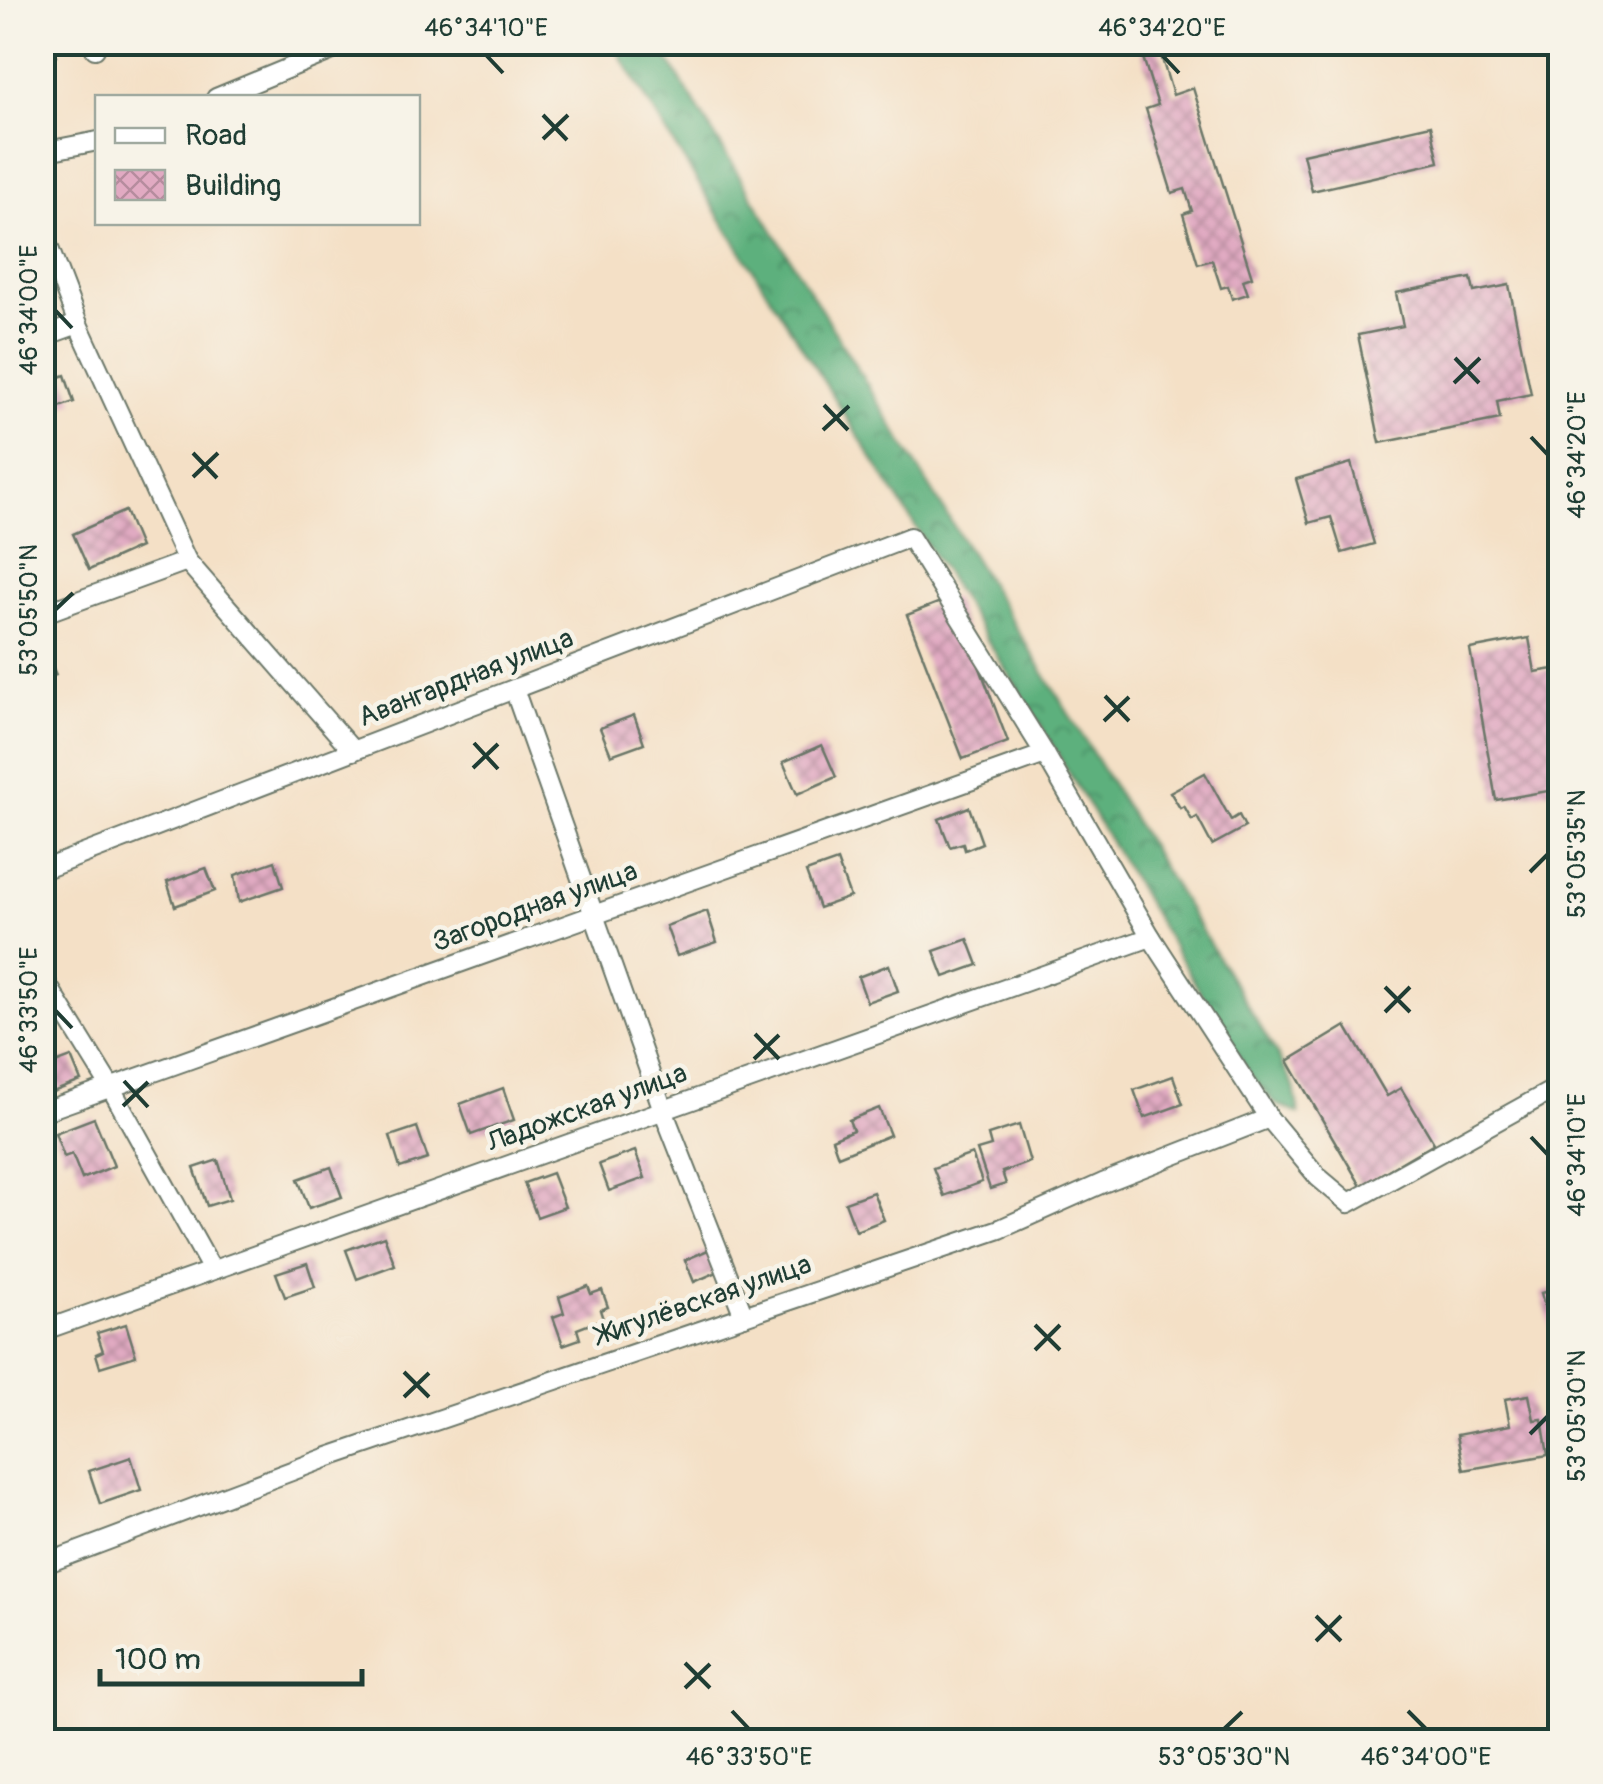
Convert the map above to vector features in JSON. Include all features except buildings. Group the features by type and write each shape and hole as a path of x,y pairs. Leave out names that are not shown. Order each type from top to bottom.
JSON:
{"street":[{"path":"223,95 352,42"},
{"path":"42,152 95,142"},
{"path":"42,230 78,324 187,561 353,751"},
{"path":"42,337 78,324"},
{"name":"Авангардная улица","path":"42,870 910,537 1045,754"},
{"path":"42,614 187,561"},
{"path":"514,689 663,1110 744,1316"},
{"path":"1045,754 1151,937 1269,1118 1318,1177 1349,1203 1560,1086"},
{"name":"Загородная улица","path":"42,1112 1045,754"},
{"name":"Ладожская улица","path":"42,1331 1151,937"},
{"path":"42,976 111,1088 212,1270"},
{"name":"Жигулёвская улица","path":"42,1565 326,1458 1000,1229 1103,1182 1269,1118"}],"green space":[{"path":"613,43 658,43 1277,1054 1294,1087 1299,1114 1275,1104 1250,1075 1030,708"}]}
